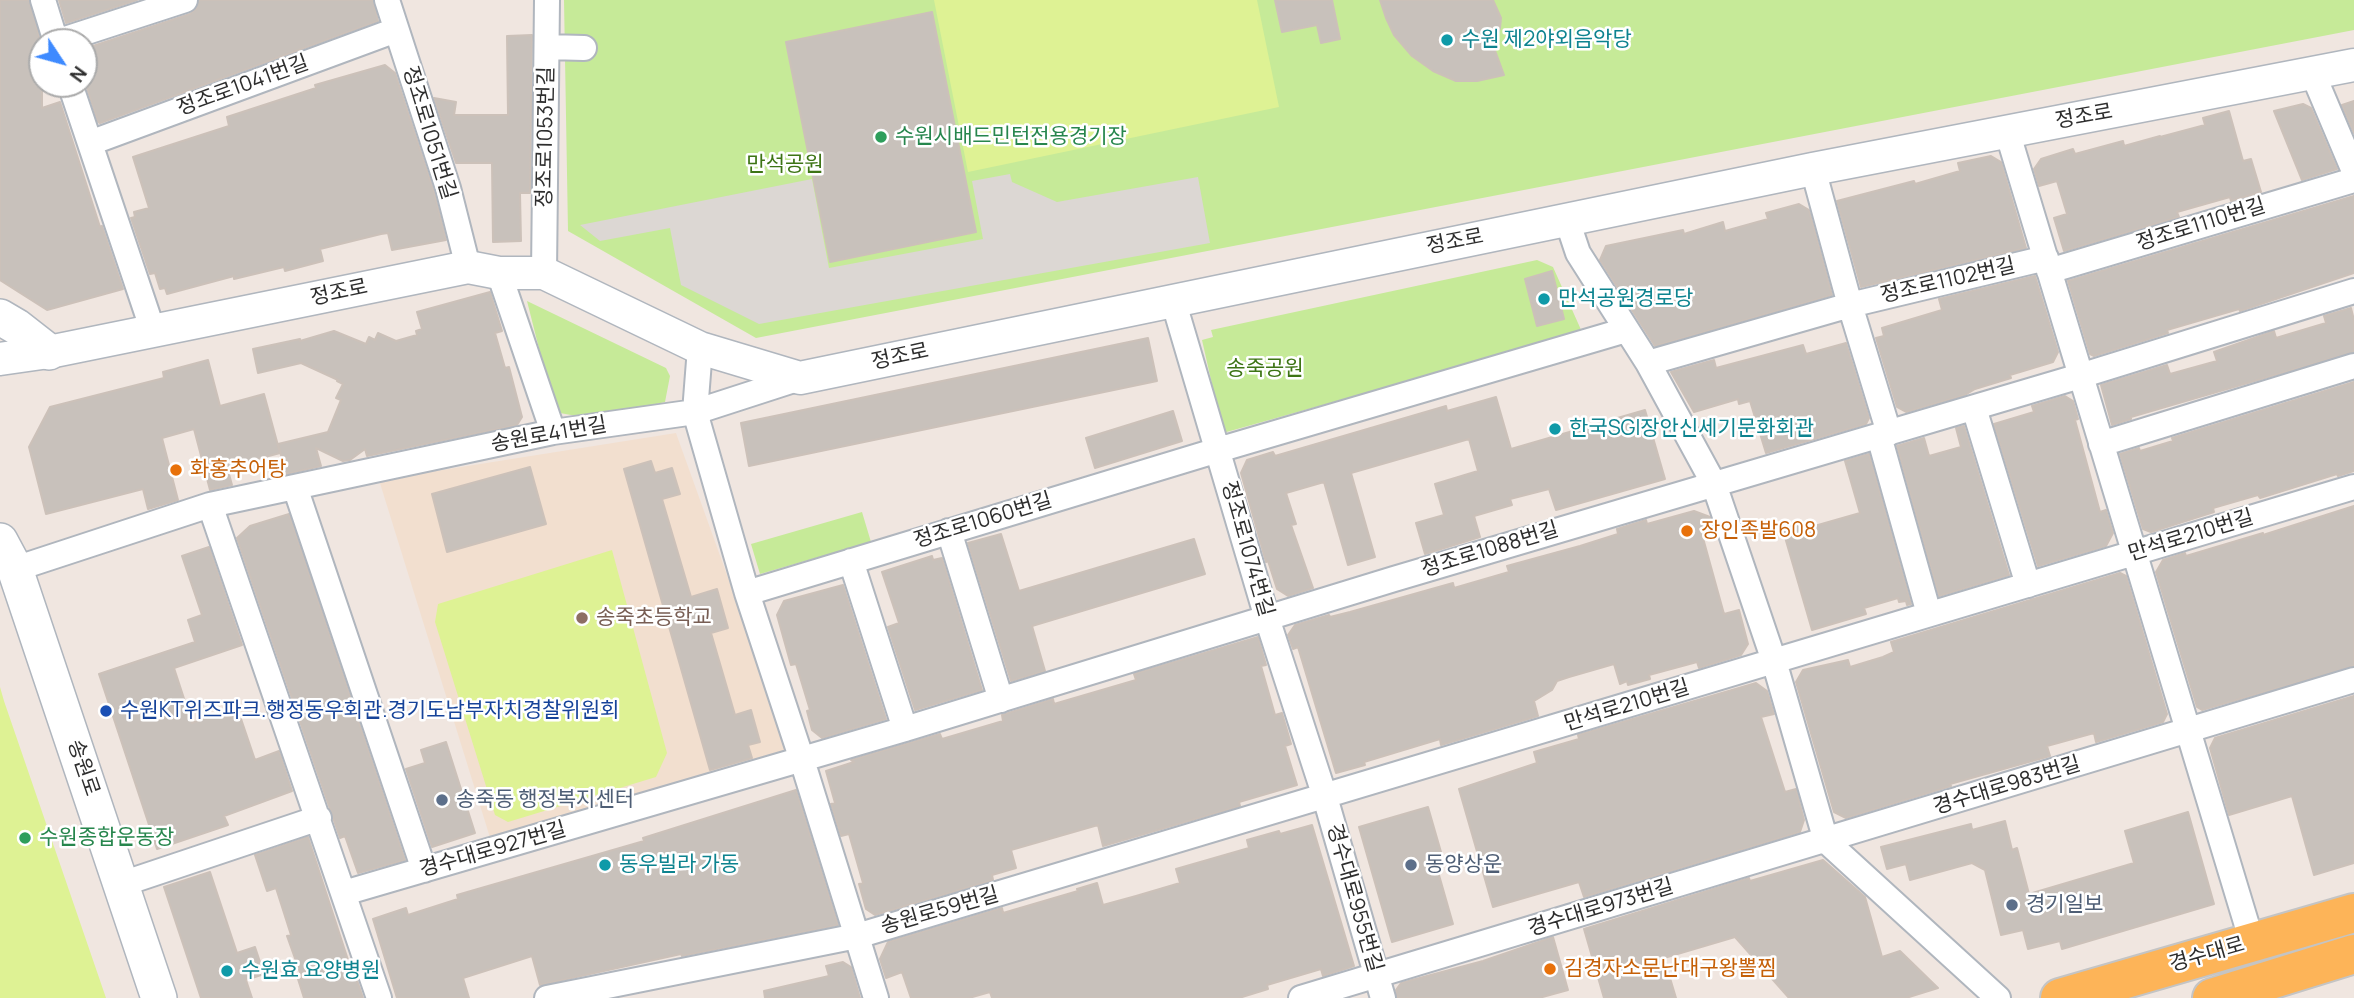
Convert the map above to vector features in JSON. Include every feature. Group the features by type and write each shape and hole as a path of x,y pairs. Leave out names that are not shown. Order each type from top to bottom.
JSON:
{"main road":[{"path":"0,317 49,352"},
{"name":"송원로","path":"7,555 159,998"},
{"name":"경수대로","path":"2060,998 2354,913"},
{"name":"경수대로","path":"2212,998 2354,954"}],"street":[{"path":"43,0 56,42 184,0"},
{"name":"정조로1051번길","path":"387,0 448,188 468,267"},
{"name":"정조로1053번길","path":"544,273 547,0"},
{"name":"정조로1041번길","path":"90,143 396,30"},
{"path":"547,47 584,48"},
{"name":"정조로","path":"0,359 49,352 468,267 499,273 544,273 700,348 800,378 1813,169 2354,65"},
{"path":"2313,74 2354,171"},
{"path":"75,98 153,331"},
{"name":"정조로1102번길","path":"2007,131 2134,552"},
{"path":"1813,169 1929,614"},
{"name":"정조로1110번길","path":"2047,264 2354,180"},
{"path":"1567,220 1578,253 1648,363 1714,484 1774,661 1826,841 1998,998"},
{"name":"정조로1102번길","path":"1850,305 2047,264"},
{"path":"499,273 554,432"},
{"path":"1884,434 2354,291"},
{"name":"정조로1074번길","path":"1173,300 1267,618 1325,797"},
{"path":"1648,363 1850,305"},
{"path":"1218,450 1626,330"},
{"path":"700,348 695,412 747,593 876,998"},
{"path":"2101,444 2354,366"},
{"name":"송원로41번길","path":"7,555 210,505 554,432 695,412 800,378"},
{"path":"1973,408 2028,585"},
{"name":"정조로1088번길","path":"1267,618 1884,434"},
{"name":"정조로1060번길","path":"747,593 1218,450"},
{"path":"295,486 424,870"},
{"name":"만석로210번길","path":"1325,797 2354,487"},
{"path":"210,505 379,998"},
{"path":"949,531 1001,700"},
{"path":"2134,552 2252,942"},
{"path":"851,561 905,729"},
{"path":"802,760 1267,618"},
{"name":"경수대로983번길","path":"1826,841 2354,680"},
{"name":"경수대로927번길","path":"344,893 802,760"},
{"name":"송원로59번길","path":"547,998 857,936 1325,797"},
{"name":"경수대로955번길","path":"1325,797 1380,986"},
{"path":"122,884 319,818"},
{"name":"경수대로973번길","path":"1301,998 1380,986 1826,841"}],"shaded area":[{"path":"1010,174 1012,182 1057,202 1198,177 1210,243 759,324 681,285 670,228 600,241 580,225 812,179 829,268 983,239 972,181"},
{"name":"송죽초등학교","path":"676,433 792,756 492,844 379,480"}],"green space":[{"name":"만석공원","path":"564,0 2354,0 2354,30 756,338 568,231"},
{"path":"934,0 1257,0 1279,107 968,172"},
{"name":"송죽공원","path":"1537,260 1553,267 1582,332 1223,433 1202,340 1213,337 1211,330"},
{"path":"527,301 666,368 670,376 665,402 593,419 560,413 552,400"},
{"path":"862,512 871,542 760,574 751,544"},
{"path":"612,550 667,753 656,777 508,822 495,815 435,622 438,604"},
{"name":"수원종합운동장","path":"0,687 4,701 106,998 0,998"}],"building":[{"path":"0,0 29,0 37,28 28,28 28,98 42,98 42,108 60,102 123,289 47,310 0,280"},
{"path":"59,0 137,0 66,23"},
{"path":"199,0 373,0 378,21 98,122 90,98 98,98 98,44 190,14 196,9"},
{"path":"1275,0 1332,0 1340,39 1321,43 1317,25 1282,32"},
{"name":"수원 제2야외음악당","path":"1380,0 1493,0 1501,18 1493,45 1504,75 1477,81 1456,81 1433,71 1412,56 1394,35"},
{"name":"수원시배드민턴전용경기장","path":"932,12 976,232 830,262 786,42"},
{"path":"532,35 530,193 520,193 521,241 493,242 492,163 456,163 434,98 456,102 454,115 508,115 507,36"},
{"path":"385,65 395,73 434,192 446,240 392,250 388,233 381,234 320,249 323,261 285,271 284,267 234,279 234,276 167,294 165,288 160,289 155,273 150,274 131,218 135,217 134,212 149,208 133,157 229,126 227,117 316,88 315,85"},
{"path":"2354,101 2354,133 2342,105"},
{"path":"2303,104 2311,108 2337,169 2302,180 2274,111"},
{"path":"2229,111 2243,161 2251,159 2261,192 2231,201 2230,197 2177,212 2179,217 2064,251 2054,218 2067,214 2057,181 2039,186 2034,169 2041,159 2073,149 2075,154 2123,141 2124,146 2160,137 2205,125 2203,118"},
{"path":"1991,156 2001,162 2026,248 1861,287 1837,201 1960,171 1958,163"},
{"path":"2354,196 2354,273 2240,311 2239,309 2167,330 2168,333 2094,356 2090,354 2068,281"},
{"path":"1799,204 1809,210 1832,295 1655,346 1600,260 1606,246 1683,230 1684,234 1723,222 1725,231 1768,219 1766,213"},
{"name":"만석공원경로당","path":"1552,271 1564,319 1537,326 1525,279"},
{"path":"2035,276 2058,352 2053,362 2010,375 2011,378 1975,389 1965,395 1906,412 1897,407 1876,338 1884,336 1882,328 1942,310 1939,299"},
{"path":"490,292 502,331 495,333 505,368 509,367 522,417 517,425 367,456 365,449 350,460 343,461 316,448 321,466 286,474 278,444 328,432 341,400 336,398 343,384 301,363 258,373 253,349 300,341 334,331 366,344 369,337 375,340 378,333 396,341 417,335 416,331 422,329 417,312"},
{"path":"2351,308 2354,320 2354,352 2131,417 2112,425 2101,385 2167,365 2170,374 2217,361 2214,352 2274,331 2276,338 2326,323 2324,316"},
{"path":"1148,338 1157,381 749,466 741,423"},
{"path":"1846,343 1869,418 1866,424 1766,453 1750,401 1739,404 1738,399 1694,412 1671,372 1714,360 1716,368 1803,345 1806,354"},
{"path":"208,360 220,406 264,394 280,453 227,467 232,485 210,490 194,429 162,438 178,500 148,509 143,489 46,514 29,447 50,407 164,378 163,372"},
{"path":"2354,382 2354,471 2260,498 2258,495 2213,508 2214,512 2151,532 2143,529 2120,454 2173,441 2172,438"},
{"path":"2065,396 2073,401 2078,419 2075,420 2100,512 2106,510 2113,533 2106,546 2038,566 1994,424 2034,412 2032,406"},
{"path":"1496,397 1511,449 1645,410 1665,479 1556,510 1549,489 1510,499 1512,505 1474,516 1480,537 1425,554 1416,523 1444,515 1435,484 1478,471 1469,439 1351,473 1375,557 1348,565 1324,482 1286,493 1296,524 1291,525 1313,588 1288,596 1277,589 1268,561 1266,562 1241,473 1247,460 1273,452 1275,456 1446,406 1447,411"},
{"path":"1173,411 1182,441 1095,468 1086,438"},
{"path":"1964,426 2009,575 1939,596 1897,446 1924,438 1929,456 1961,447 1956,428"},
{"path":"1869,454 1911,604 1907,605 1906,601 1899,602 1898,598 1864,608 1866,614 1812,630 1782,527 1802,521 1804,529 1860,513 1845,461"},
{"path":"651,461 655,473 672,468 680,494 662,499 691,597 717,589 728,628 711,633 735,715 751,710 760,742 748,745 752,758 710,770 624,469"},
{"path":"530,467 546,524 447,552 432,494"},
{"path":"2354,506 2354,666 2202,710 2197,707 2156,572 2163,560 2263,535"},
{"path":"1694,511 1710,517 1715,535 1703,538 1724,614 1739,610 1748,644 1741,655 1699,668 1697,662 1649,675 1650,679 1628,685 1627,681 1620,684 1614,664 1569,677 1557,681 1552,690 1534,701 1538,716 1441,745 1440,739 1336,773 1298,647 1293,649 1288,635 1295,625 1453,583 1454,588 1509,572 1507,566 1618,534 1617,529 1646,520 1647,524"},
{"path":"289,514 405,860 358,873 345,836 340,838 237,538 250,526"},
{"path":"1001,534 1019,591 1194,539 1205,574 1032,626 1045,671 1011,681 968,543"},
{"path":"209,547 242,645 174,668 192,723 237,707 255,760 279,751 292,791 224,816 228,825 157,849 99,674 195,642 188,620 202,615 182,556"},
{"path":"932,556 933,560 942,558 982,690 915,710 888,627 899,623 882,572"},
{"path":"2120,573 2126,576 2167,714 2163,722 2096,742 2094,733 2047,746 2050,756 1950,784 1951,786 1846,818 1834,812 1796,682 1803,670 1848,660 1850,667 1883,657 1894,652 1891,642"},
{"path":"843,585 886,719 822,738 812,730 807,711 810,710 796,664 791,665 777,615 784,601"},
{"path":"1258,637 1266,665 1261,666 1275,715 1282,713 1291,744 1285,746 1297,785 1239,802 1240,806 1103,846 1098,825 1011,850 1016,868 992,875 993,880 875,915 866,909 859,884 863,883 849,834 841,836 831,804 835,803 826,771 854,762 851,760 940,734 942,739 1003,721 1002,715 1053,699 1054,704 1136,680 1134,674"},
{"path":"1756,683 1767,691 1774,714 1761,717 1785,792 1796,789 1804,820 1800,832 1584,897 1579,882 1493,907 1459,789 1537,763 1534,752 1579,739 1578,735"},
{"path":"2354,696 2354,863 2314,875 2292,796 2229,815 2210,748 2215,738"},
{"name":"송죽동 행정복지센터","path":"446,742 475,833 432,847 406,769 425,763 421,750"},
{"path":"796,790 838,925 682,956 681,954 540,985 532,956 463,978 469,998 397,998 373,919 406,908 408,915 458,899 457,895 644,841 643,838"},
{"path":"1428,807 1441,852 1433,854 1453,924 1392,942 1359,827"},
{"path":"2188,812 2214,904 2062,949 2060,941 2028,949 2023,930 2001,935 1985,870 1972,863 1910,880 1906,864 1887,869 1881,847 1971,824 1972,830 2005,821 2012,850 2017,848 2029,894 2134,863 2125,831"},
{"path":"1312,825 1354,966 1323,976 1321,969 1267,985 1268,989 1239,998 992,998 990,992 969,998 911,998 902,972 886,978 880,959 888,942 1002,908 1003,913 1097,883 1103,905 1136,896 1180,883 1176,869 1249,848 1247,840"},
{"path":"308,837 363,998 304,998 298,979 302,978 287,936 291,935 276,888 267,891 255,855"},
{"path":"1823,860 1865,897 1882,957 1900,951 1938,988 1906,998 1789,998 1735,937 1664,958 1676,998 1604,998 1584,929 1749,878 1750,881"},
{"path":"210,872 237,953 255,947 264,974 246,980 252,998 201,998 164,887"},
{"path":"1553,937 1568,990 1539,998 1397,998 1396,990 1401,983 1483,961"},
{"path":"843,962 851,967 860,998 765,998 764,991 829,976 826,966"}],"place":[{"name":"수원 제2야외음악당","path":"1447,40"},
{"name":"수원시배드민턴전용경기장","path":"881,137"},
{"name":"만석공원경로당","path":"1544,299"},
{"name":"한국SGI장안신세기문화회관","path":"1555,429"},
{"name":"화홍추어탕","path":"176,470"},
{"name":"장인족발608","path":"1687,531"},
{"name":"송죽초등학교","path":"582,618"},
{"name":"수원KT위즈파크.행정동우회관.경기도남부자치경찰위원회","path":"106,711"},
{"name":"송죽동 행정복지센터","path":"442,800"},
{"name":"수원종합운동장","path":"25,838"},
{"name":"동우빌라 가동","path":"605,865"},
{"name":"동양상운","path":"1411,865"},
{"name":"경기일보","path":"2012,905"},
{"name":"김경자소문난대구왕뽈찜","path":"1550,969"},
{"name":"수원효 요양병원","path":"227,971"}]}
